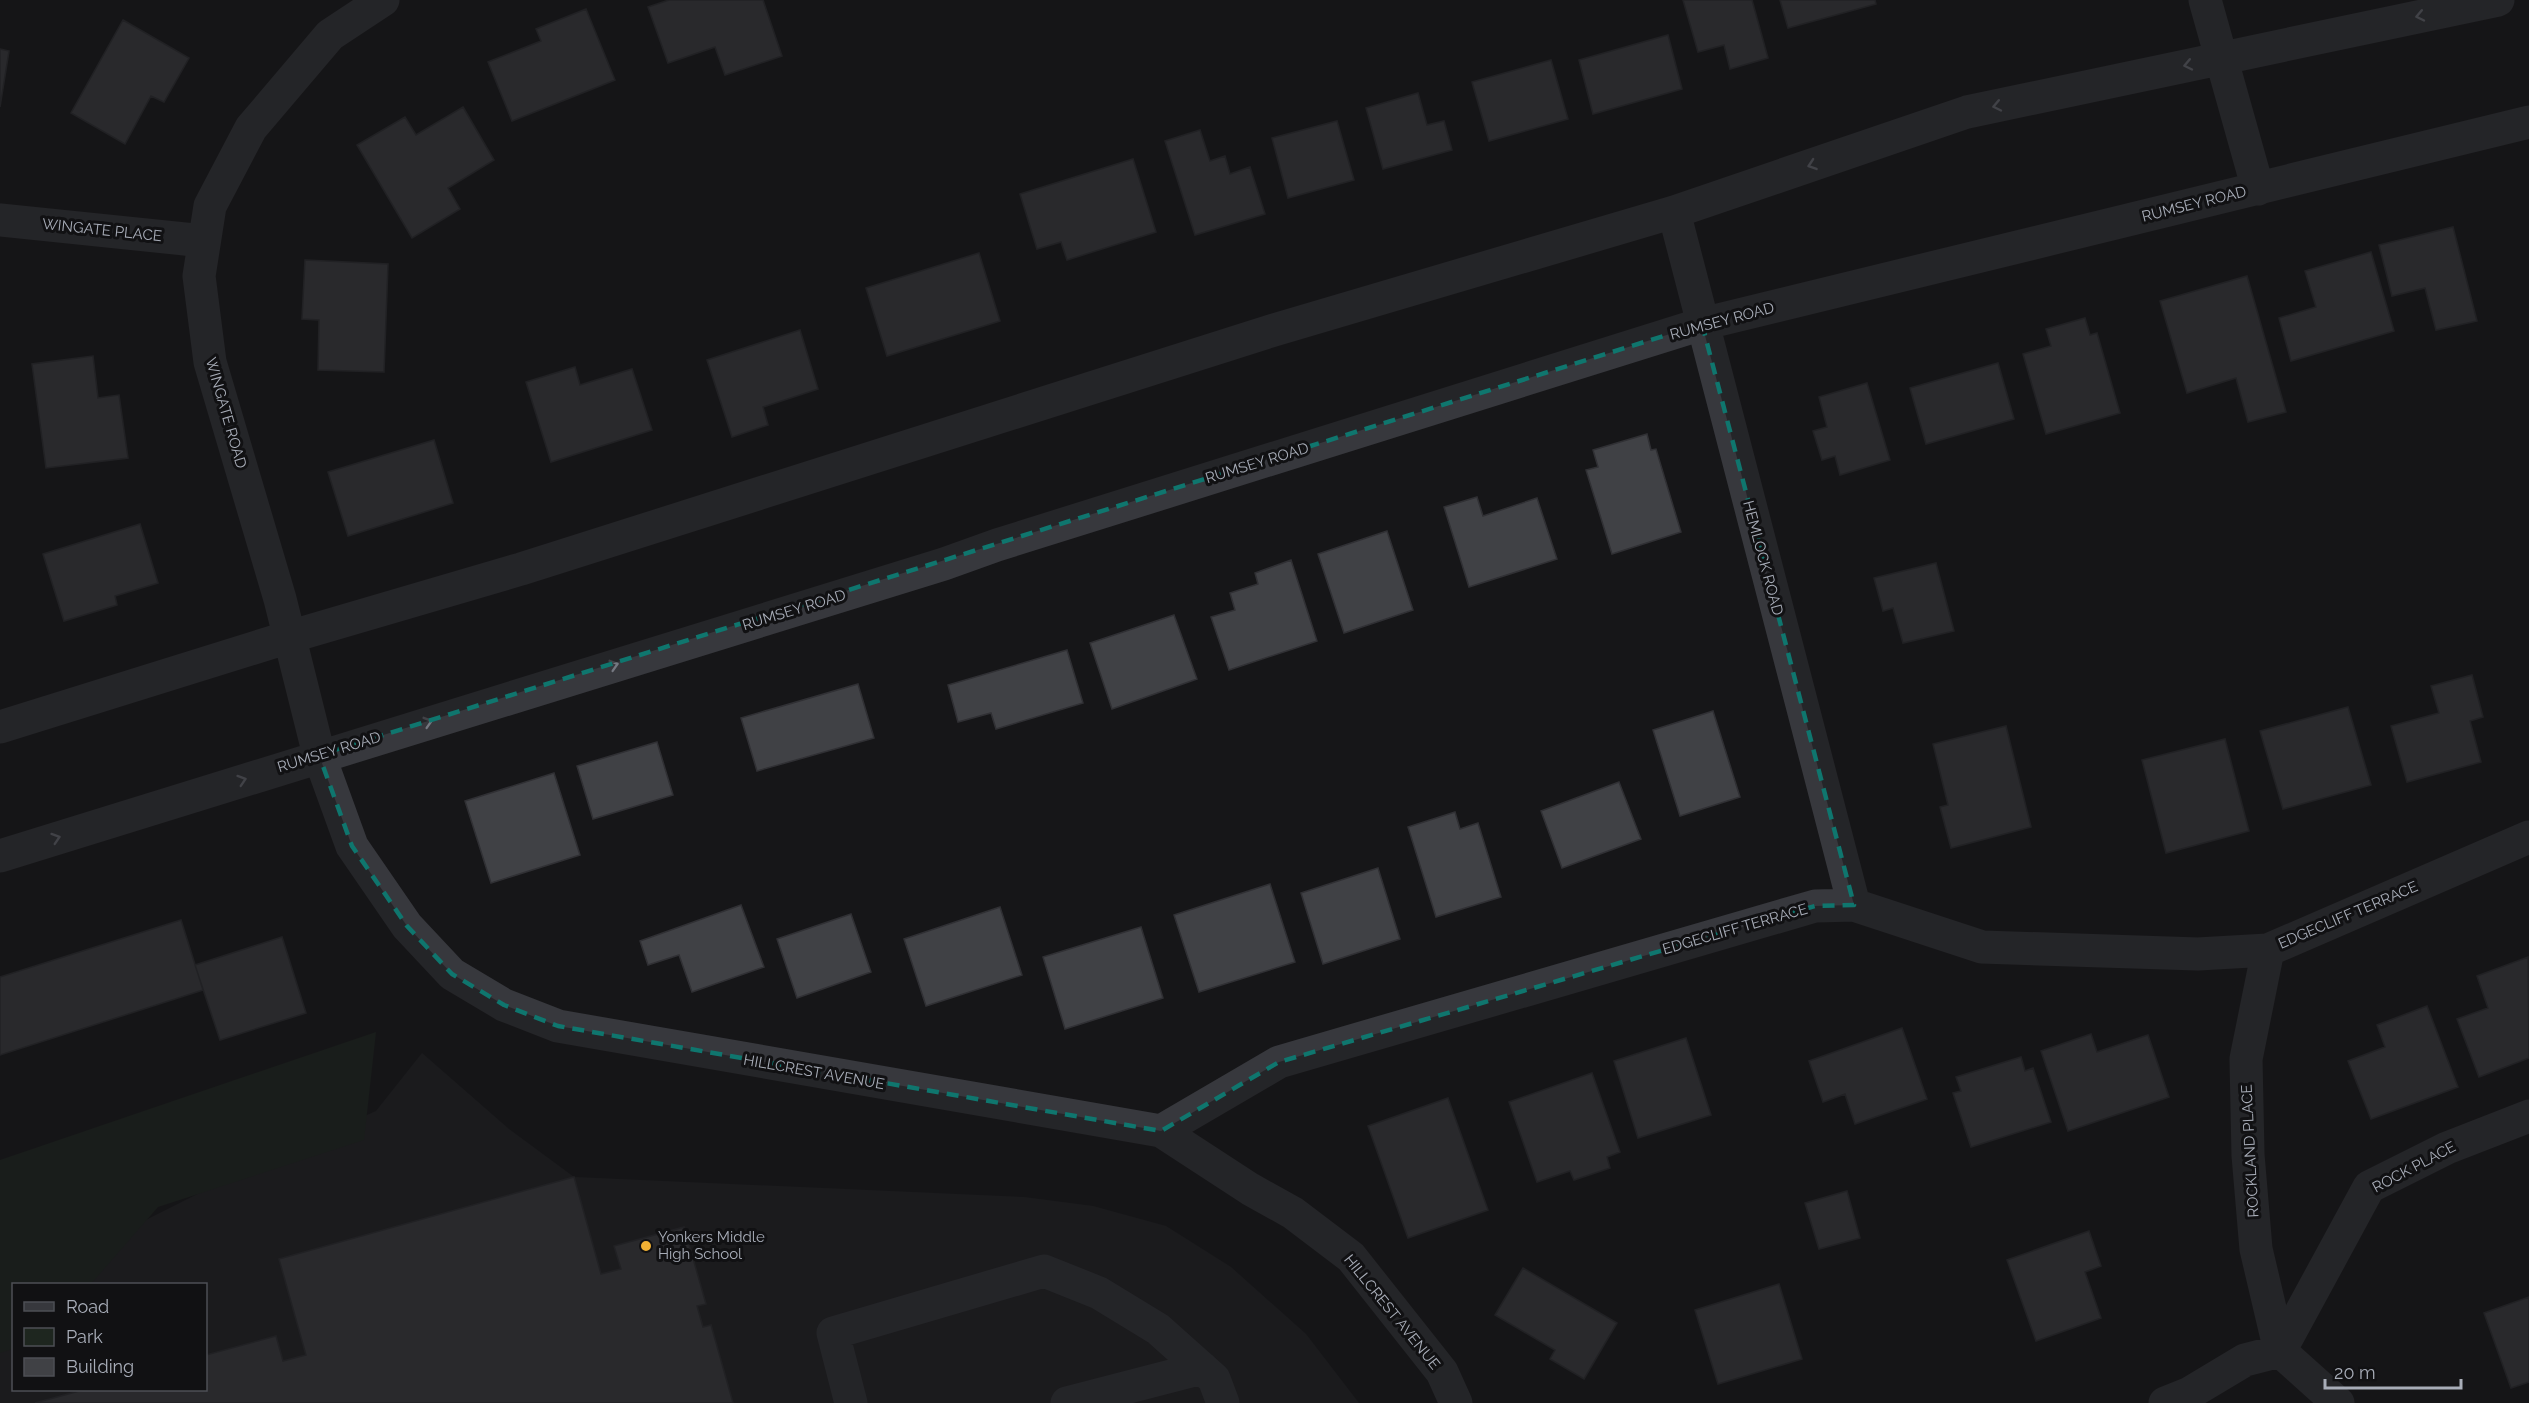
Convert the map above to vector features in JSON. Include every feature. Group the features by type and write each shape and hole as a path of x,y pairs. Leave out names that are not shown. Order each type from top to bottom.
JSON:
{"street":[{"name":"WINGATE ROAD","path":"289,637 210,362 199,276 204,241 210,206 251,128 330,35 383,0"},
{"path":"2205,0 2258,189"},
{"path":"0,727 289,637 521,569 1274,330 1674,212 1967,112 2498,0"},
{"name":"RUMSEY ROAD","path":"0,856 319,755 944,564 997,545 1702,324 2529,122"},
{"name":"HEMLOCK ROAD","path":"1674,212 1854,905"},
{"name":"WINGATE PLACE","path":"0,220 204,241"},
{"name":"HILLCREST AVENUE","path":"289,637 319,755 352,846 406,926 452,974 504,1005 558,1026 1161,1131 1250,1189 1293,1213 1351,1257 1442,1372 1456,1403"},
{"name":"EDGECLIFF TERRACE","path":"1161,1131 1278,1062 1815,906 1854,905 1982,947 2198,954 2268,950 2529,837"},
{"name":"ROCKLAND PLACE","path":"2268,950 2246,1059 2248,1155 2256,1249 2280,1351"},
{"name":"ROCK PLACE","path":"2280,1351 2369,1187 2447,1148 2529,1116"},
{"path":"851,1403 833,1333 1044,1271 1100,1293 1158,1329 1214,1379 1223,1403"},
{"path":"2165,1403 2190,1393 2245,1360 2280,1351 2338,1403"},
{"path":"1067,1403 1202,1368"}],"highlighted area":[{"path":"1702,324 1854,905 1815,906 1279,1062 1161,1131 558,1026 504,1005 452,974 407,926 352,846 319,755"}],"shaded area":[{"name":"Yonkers Middle High School","path":"422,1053 509,1129 574,1177 1024,1197 1093,1206 1166,1226 1231,1267 1306,1334 1359,1403 0,1403 0,1294 12,1288 12,1391 207,1391 207,1283 21,1283 257,1164 376,1111"}],"green space":[{"path":"376,1032 364,1140 158,1207 92,1283 12,1283 12,1349 0,1353 0,1160"}],"building":[{"path":"669,0 763,0 782,56 725,75 715,47 668,63 648,7"},
{"path":"1683,0 1752,0 1768,58 1730,69 1724,45 1698,52"},
{"path":"1780,0 1875,0 1876,4 1788,28"},
{"path":"586,9 615,80 512,121 488,62 541,41 536,29"},
{"path":"123,20 189,58 164,102 151,96 125,144 71,113"},
{"path":"1668,35 1682,89 1593,114 1579,60"},
{"path":"0,49 9,51 0,107"},
{"path":"1551,60 1568,119 1489,141 1472,82"},
{"path":"1418,93 1427,125 1444,121 1452,150 1383,169 1366,108"},
{"path":"463,107 494,160 448,188 460,209 412,238 357,145 405,117 416,135"},
{"path":"1337,121 1354,180 1288,198 1272,138"},
{"path":"1200,130 1210,161 1225,156 1230,174 1250,167 1265,214 1195,235 1165,141"},
{"path":"1133,159 1156,232 1067,260 1061,242 1037,249 1020,194"},
{"path":"2453,227 2477,321 2436,330 2425,288 2392,296 2379,245"},
{"path":"2371,252 2394,331 2291,361 2279,318 2316,307 2305,271"},
{"path":"979,253 1000,321 887,356 866,288"},
{"path":"305,260 388,264 384,372 318,370 319,320 302,319"},
{"path":"2247,276 2286,412 2248,422 2236,378 2187,393 2160,301"},
{"path":"2085,318 2090,335 2097,333 2120,413 2046,434 2023,354 2051,346 2046,329"},
{"path":"800,330 818,389 763,407 768,425 732,437 707,360"},
{"path":"93,356 98,398 119,395 128,458 46,468 32,364"},
{"path":"1998,363 2014,419 1926,444 1910,388"},
{"path":"575,367 580,385 632,369 652,430 551,462 526,382"},
{"path":"1867,383 1890,460 1840,475 1835,456 1822,460 1813,431 1827,427 1819,397"},
{"path":"1647,434 1651,450 1656,449 1681,532 1612,554 1586,470 1598,467 1593,450"},
{"path":"434,440 453,503 348,536 328,472"},
{"path":"1477,497 1483,516 1537,498 1557,559 1469,587 1444,507"},
{"path":"140,524 158,583 115,596 117,605 64,621 43,554"},
{"path":"1387,531 1413,610 1344,633 1318,554"},
{"path":"1291,560 1317,641 1229,670 1211,617 1235,610 1230,593 1258,584 1255,573"},
{"path":"1936,563 1954,631 1903,643 1893,608 1883,611 1874,578"},
{"path":"1174,615 1197,679 1112,709 1090,643"},
{"path":"1067,650 1083,703 996,729 991,713 958,722 948,685"},
{"path":"2472,675 2483,717 2470,721 2481,762 2407,782 2391,726 2439,713 2431,686"},
{"path":"858,684 874,738 757,771 741,718"},
{"path":"2348,707 2371,785 2283,809 2260,731"},
{"path":"1713,711 1740,797 1680,816 1653,730"},
{"path":"2006,726 2031,827 1951,848 1940,807 1948,805 1933,744"},
{"path":"2225,739 2249,831 2166,853 2142,760"},
{"path":"657,742 673,795 593,819 577,766"},
{"path":"554,773 580,855 491,883 465,801"},
{"path":"1619,782 1641,839 1562,868 1541,811"},
{"path":"1455,812 1460,829 1478,823 1501,897 1436,917 1408,827"},
{"path":"1378,868 1400,939 1323,964 1301,893"},
{"path":"1270,884 1295,962 1199,992 1174,915"},
{"path":"741,905 764,967 692,992 679,955 648,965 640,941"},
{"path":"1000,907 1022,975 926,1006 904,939"},
{"path":"851,914 871,972 797,998 777,939"},
{"path":"181,920 203,990 0,1055 0,977"},
{"path":"1141,927 1163,998 1065,1029 1043,957"},
{"path":"282,937 306,1013 220,1040 195,965"},
{"path":"2528,957 2529,1058 2479,1077 2457,1019 2488,1008 2477,976"},
{"path":"2427,1006 2458,1087 2371,1119 2348,1061 2385,1047 2377,1025"},
{"path":"1902,1028 1927,1099 1855,1124 1845,1094 1823,1102 1809,1061"},
{"path":"2091,1034 2097,1052 2148,1035 2169,1097 2068,1131 2041,1051"},
{"path":"1686,1038 1711,1115 1638,1138 1614,1061"},
{"path":"2021,1057 2025,1071 2033,1068 2051,1122 1971,1147 1953,1093 1961,1091 1956,1077"},
{"path":"1592,1073 1620,1152 1607,1157 1610,1168 1574,1180 1570,1171 1537,1182 1509,1102"},
{"path":"1448,1098 1488,1210 1408,1238 1368,1126"},
{"path":"574,1177 601,1274 621,1269 614,1246 684,1227 706,1304 697,1306 703,1327 711,1325 733,1403 35,1403 79,1391 207,1391 207,1355 276,1336 283,1361 306,1355 279,1259"},
{"path":"1847,1191 1860,1238 1819,1249 1805,1203"},
{"path":"2089,1231 2101,1266 2085,1272 2101,1318 2036,1341 2007,1260"},
{"path":"1523,1268 1617,1323 1584,1379 1550,1359 1555,1350 1495,1315"},
{"path":"1779,1284 1802,1359 1718,1384 1695,1310"},
{"path":"2529,1297 2529,1382 2511,1388 2484,1313"}],"place":[{"name":"Yonkers Middle High School","path":"646,1246"}]}
